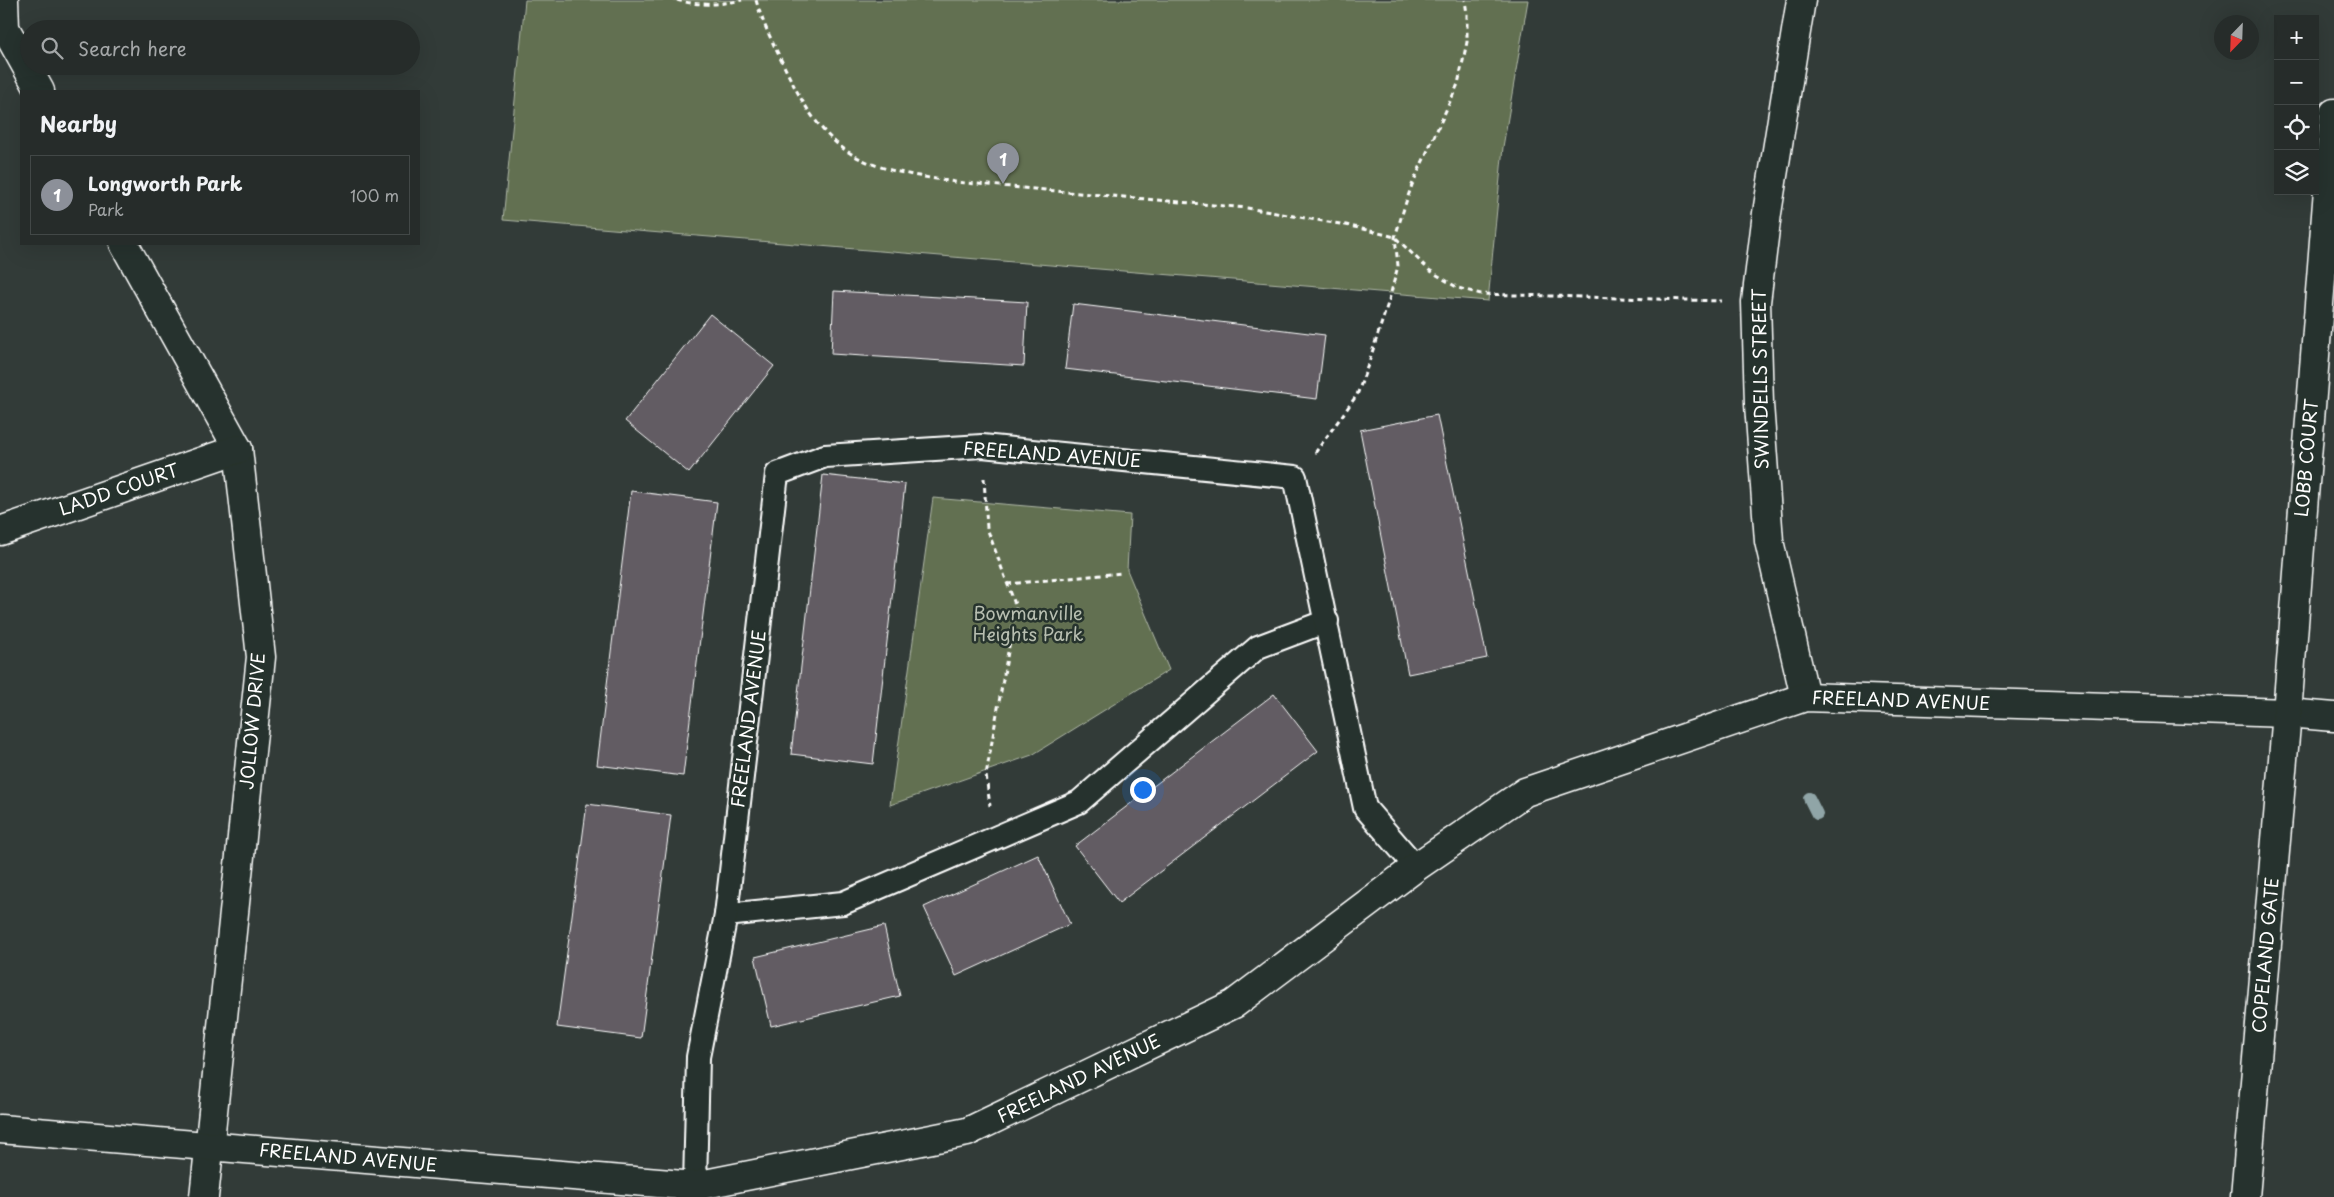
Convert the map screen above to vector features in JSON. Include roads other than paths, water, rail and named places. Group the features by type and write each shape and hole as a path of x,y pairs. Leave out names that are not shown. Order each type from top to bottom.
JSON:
{"street":[{"path":"4,0 5,28 20,55"},
{"name":"SWINDELLS STREET","path":"1801,0 1756,302 1758,404 1770,541 1805,697"},
{"path":"31,75 39,90"},
{"name":"LOBB COURT","path":"2287,713 2334,113"},
{"name":"JOLLOW DRIVE","path":"125,245 238,449 261,657 204,1197"},
{"name":"LADD COURT","path":"0,531 238,449"},
{"name":"FREELAND AVENUE","path":"0,1129 695,1186 967,1132 1234,1004 1416,867 1525,792 1805,697 2287,713 2334,717"},
{"name":"COPELAND GATE","path":"2245,1197 2287,713"}],"lane":[{"name":"FREELAND AVENUE","path":"695,1186 698,1057 726,915 777,474 825,456 982,446 1295,477 1327,622"},
{"path":"726,915 843,903 1080,802 1258,647 1327,622 1365,808 1416,867"}],"waterway":[{"path":"1809,798 1817,814"}],"place":[{"name":"Longworth Park","path":"1003,184"}],"park label":[{"name":"Bowmanville Heights Park","path":"1028,624"}]}
